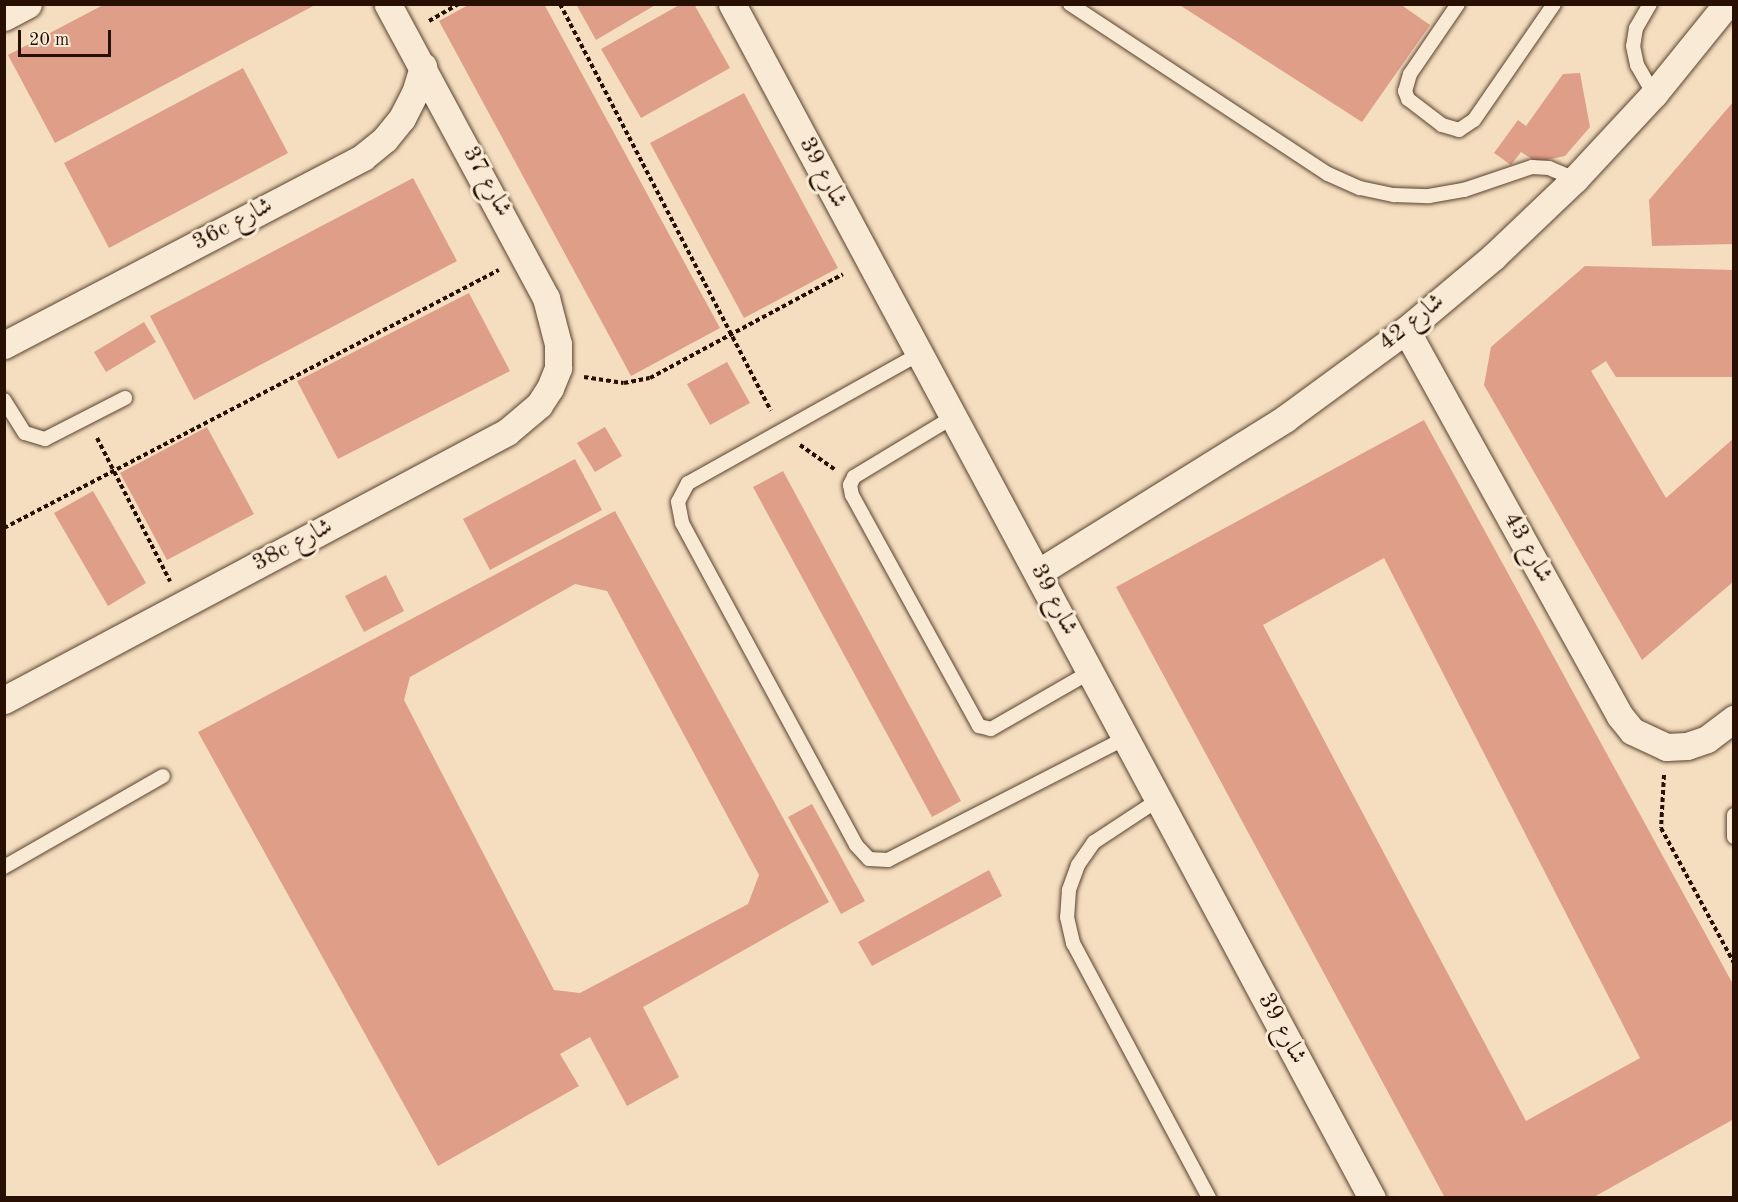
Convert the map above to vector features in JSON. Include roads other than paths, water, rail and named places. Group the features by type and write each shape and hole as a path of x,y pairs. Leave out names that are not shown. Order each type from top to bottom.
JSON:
{"street":[{"path":"4,17 28,4"},
{"name":"شارع 37","path":"388,4 526,256 554,320 558,368"},
{"name":"شارع 39","path":"732,4 953,417 1039,572 1158,800 1372,1197"},
{"name":"شارع 42","path":"1039,572 1286,418 1406,330 1493,257 1575,179 1654,94 1727,4"},
{"name":"36c شارع","path":"4,345 363,157 385,140 402,118 416,93 423,66"},
{"name":"شارع 43","path":"1406,330 1620,716 1632,731 1666,747 1687,746 1707,739 1734,719"},
{"name":"38c شارع","path":"4,700 507,432 539,405 558,368"}],"lane":[{"path":"1070,4 1328,174 1360,188 1394,195 1429,196 1464,190 1532,167 1549,168 1575,179"},
{"path":"1458,4 1410,74 1405,91 1414,105 1442,126 1459,130 1474,120 1554,4"},
{"path":"1650,4 1636,28 1634,46 1637,65 1654,94"},
{"path":"919,354 688,483 681,492 678,513 861,853 879,861 888,860 1125,738"},
{"path":"4,400 25,434 34,439 45,439 125,398"},
{"path":"953,417 851,481 852,495 979,726 991,729 1090,672"},
{"path":"4,867 163,776"},
{"path":"1158,800 1094,843 1078,865 1069,890 1067,917 1073,943 1209,1197"},
{"path":"1734,815 1734,837"}]}
